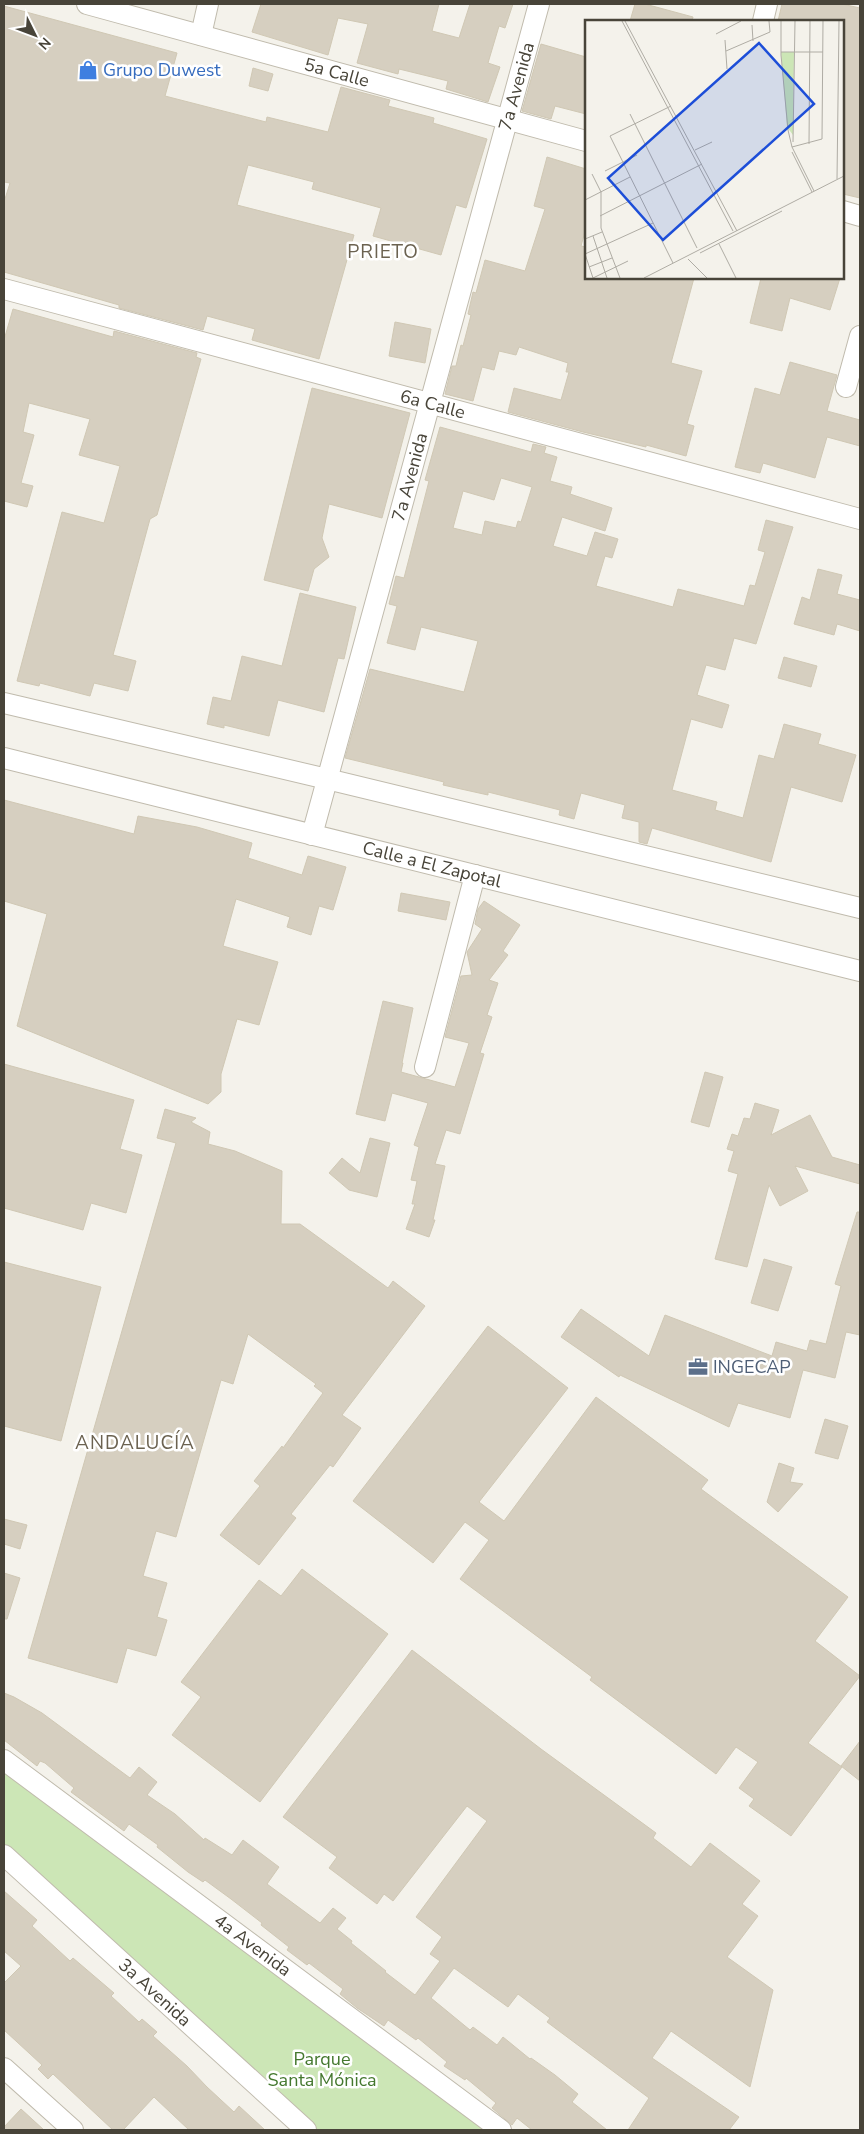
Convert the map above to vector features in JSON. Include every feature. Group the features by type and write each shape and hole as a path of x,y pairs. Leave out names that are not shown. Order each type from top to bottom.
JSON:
{"street":[{"name":"5a Calle","path":"87,4 585,141"},
{"path":"200,35 208,4"},
{"name":"7a Avenida","path":"312,835 539,4"},
{"path":"763,20 767,4"},
{"path":"844,211 860,216"},
{"name":"6a Calle","path":"4,289 860,519"},
{"path":"846,387 860,336"},
{"path":"4,703 860,908"},
{"name":"Calle a El Zapotal","path":"4,758 860,971"},
{"path":"425,1067 475,875"},
{"name":"4a Avenida","path":"4,1761 501,2130"},
{"name":"3a Avenida","path":"4,1855 306,2130"},
{"path":"4,2068 72,2130"}],"green space":[{"name":"Parque Santa Mónica","path":"4,1761 496,2130 306,2130 4,1855"}],"building":[{"path":"261,4 439,4 432,31 459,38 470,4 513,4 505,28 499,26 488,63 500,67 488,102 446,89 448,81 399,69 398,74 357,63 368,24 338,18 328,55 252,32"},
{"path":"635,4 645,4 693,17 692,20 630,20"},
{"path":"782,4 842,4 860,8 860,198 844,194 844,20 778,20"},
{"path":"4,6 177,53 165,96 266,122 267,117 328,132 341,87 390,100 388,106 434,118 433,123 487,139 466,208 456,205 441,255 373,236 381,208 312,189 314,182 248,165 237,205 354,235 319,359 252,340 255,329 207,316 203,330 119,308 119,305 4,272 4,202 10,183 4,182"},
{"path":"541,44 585,57 585,114 555,106 551,119 522,111"},
{"path":"253,68 273,74 268,91 249,86"},
{"path":"547,157 585,169 585,232 581,246 585,247 585,279 694,279 671,363 702,371 687,424 694,426 686,456 508,412 514,388 561,400 569,372 566,372 568,363 519,347 516,355 499,351 494,370 482,367 473,401 445,394 452,366 456,366 461,345 463,346 471,315 468,314 473,292 476,293 485,260 525,271 545,209 534,206"},
{"path":"761,279 840,279 830,310 790,298 782,331 750,323"},
{"path":"13,309 113,337 114,331 197,353 196,357 201,359 157,515 150,519 113,655 136,661 128,691 94,683 90,696 40,683 39,686 17,681 62,512 104,523 120,466 79,455 90,419 29,403 23,432 34,435 21,483 33,486 27,507 4,501 4,340"},
{"path":"395,322 431,329 425,363 389,356"},
{"path":"790,362 837,375 827,411 860,420 860,446 827,437 815,478 763,463 760,473 735,467 755,388 780,395"},
{"path":"312,388 410,413 382,518 329,504 322,538 329,557 314,569 308,591 264,580"},
{"path":"440,427 531,452 533,444 546,447 544,453 557,457 550,481 572,487 570,494 612,508 605,531 562,517 553,546 587,556 595,532 618,539 612,558 605,556 596,586 673,607 678,589 744,606 750,585 755,586 765,552 758,550 766,520 793,527 756,644 734,638 725,670 706,665 697,695 729,705 722,728 691,719 672,790 717,802 715,810 743,818 759,755 774,759 784,724 821,734 818,744 856,755 842,802 791,787 771,862 652,828 647,844 639,842 639,822 622,818 625,805 581,793 574,819 559,815 560,810 488,792 488,795 443,785 444,782 345,758 370,669 464,692 478,641 421,627 415,650 387,643 397,606 389,604 396,576 404,578 429,481 425,480","holes":["501,478 532,487 521,522 518,521 516,528 485,521 482,535 453,528 463,491 494,500"]},
{"path":"818,569 842,575 837,594 860,600 860,631 837,624 834,635 794,624 802,597 810,600"},
{"path":"300,593 356,607 344,659 338,658 324,712 278,700 269,736 224,725 224,728 207,724 213,697 231,701 242,656 282,666"},
{"path":"784,657 817,666 811,687 778,678"},
{"path":"4,800 134,834 138,816 197,827 252,843 248,858 302,875 308,856 346,867 333,910 319,906 311,935 287,927 290,917 236,899 223,946 278,962 259,1025 237,1019 221,1074 221,1092 208,1104 17,1026 47,914 4,901"},
{"path":"401,893 450,902 446,920 398,911"},
{"path":"484,901 520,925 503,951 508,955 489,980 498,983 487,1015 492,1017 480,1053 484,1054 460,1134 446,1130 435,1164 445,1166 433,1220 435,1220 429,1237 406,1229 415,1204 412,1204 417,1181 411,1180 419,1147 414,1145 428,1103 392,1093 385,1121 356,1114 383,1001 413,1008 401,1072 455,1087 469,1043 445,1037 461,976 472,975 467,952 482,929 475,924 478,909"},
{"path":"4,1064 134,1100 120,1149 142,1155 126,1213 91,1203 83,1230 4,1208"},
{"path":"705,1072 723,1077 709,1127 691,1122"},
{"path":"755,1103 779,1110 771,1135 810,1115 832,1157 860,1165 860,1184 795,1166 808,1191 780,1206 769,1185 747,1267 715,1259 738,1174 728,1171 734,1151 727,1149 732,1134 738,1136 744,1118 750,1119"},
{"path":"165,1109 196,1118 191,1122 210,1132 208,1144 235,1151 282,1171 281,1224 300,1224 388,1288 393,1281 425,1306 342,1415 361,1428 333,1467 330,1465 291,1514 296,1518 259,1565 220,1535 260,1486 254,1481 282,1446 283,1448 323,1393 314,1386 316,1384 248,1334 233,1384 221,1380 176,1537 156,1531 143,1576 167,1583 157,1617 167,1620 156,1656 127,1648 117,1683 28,1658 176,1143 157,1138"},
{"path":"370,1138 390,1143 377,1197 349,1190 329,1173 342,1158 360,1173"},
{"path":"857,1212 860,1212 860,1335 846,1332 835,1378 803,1370 790,1418 738,1403 729,1427 620,1375 619,1377 561,1337 581,1309 649,1356 665,1315 772,1356 776,1342 807,1351 810,1340 826,1344 841,1286 835,1284"},
{"path":"764,1259 792,1267 778,1311 751,1303"},
{"path":"4,1262 101,1287 61,1441 4,1426"},
{"path":"488,1326 568,1388 479,1502 504,1521 596,1397 708,1480 701,1489 848,1597 815,1641 860,1676 808,1743 842,1767 791,1836 749,1806 754,1799 739,1788 758,1762 736,1747 716,1774 590,1680 592,1677 460,1579 489,1540 465,1522 433,1563 353,1501"},
{"path":"825,1419 848,1426 838,1459 815,1453"},
{"path":"779,1463 794,1468 790,1482 803,1484 778,1512 767,1502"},
{"path":"4,1519 27,1525 20,1549 4,1544"},
{"path":"302,1569 388,1634 260,1802 172,1735 201,1697 181,1682 259,1580 281,1596"},
{"path":"4,1573 20,1578 7,1619 4,1619"},
{"path":"412,1650 541,1749 656,1833 653,1838 691,1867 710,1843 760,1881 742,1904 758,1916 727,1957 773,1990 750,2087 671,2031 652,2058 739,2117 729,2130 628,2130 649,2098 547,2022 550,2018 518,1994 508,2007 454,1968 431,1998 470,2030 473,2027 497,2045 503,2037 530,2059 555,2075 578,2094 572,2102 607,2130 532,2130 517,2118 512,2125 492,2108 496,2103 466,2078 465,2080 444,2066 447,2062 418,2038 416,2040 388,2020 384,2026 357,2008 340,1994 343,1989 309,1963 307,1965 287,1950 289,1947 231,1899 205,1880 203,1882 188,1872 157,1847 158,1845 129,1824 124,1831 71,1792 74,1788 45,1763 40,1761 37,1766 4,1740 4,1693 42,1713 130,1778 139,1767 157,1782 147,1795 175,1814 204,1840 205,1838 232,1855 243,1840 279,1867 267,1884 320,1923 333,1908 346,1918 337,1929 385,1972 415,1995 440,1961 430,1954 442,1937 416,1917 487,1821 467,1806 393,1901 384,1894 377,1904 329,1868 337,1857 283,1817"},
{"path":"860,1741 860,1781 841,1766"},
{"path":"4,1891 37,1920 32,1926 70,1961 73,1958 114,1993 111,1996 139,2022 142,2019 157,2032 153,2036 234,2112 239,2106 265,2130 189,2130 154,2097 123,2130 113,2130 53,2074 48,2079 38,2069 42,2065 4,2030 4,1983 21,1966 4,1951"},
{"path":"21,2109 44,2130 4,2130 4,2127"}],"place":[{"name":"Grupo Duwest","path":"88,70"},
{"name":"INGECAP","path":"698,1367"}],"district":[{"name":"PRIETO","path":"383,251"},
{"name":"ANDALUCÍA","path":"135,1442"}]}
